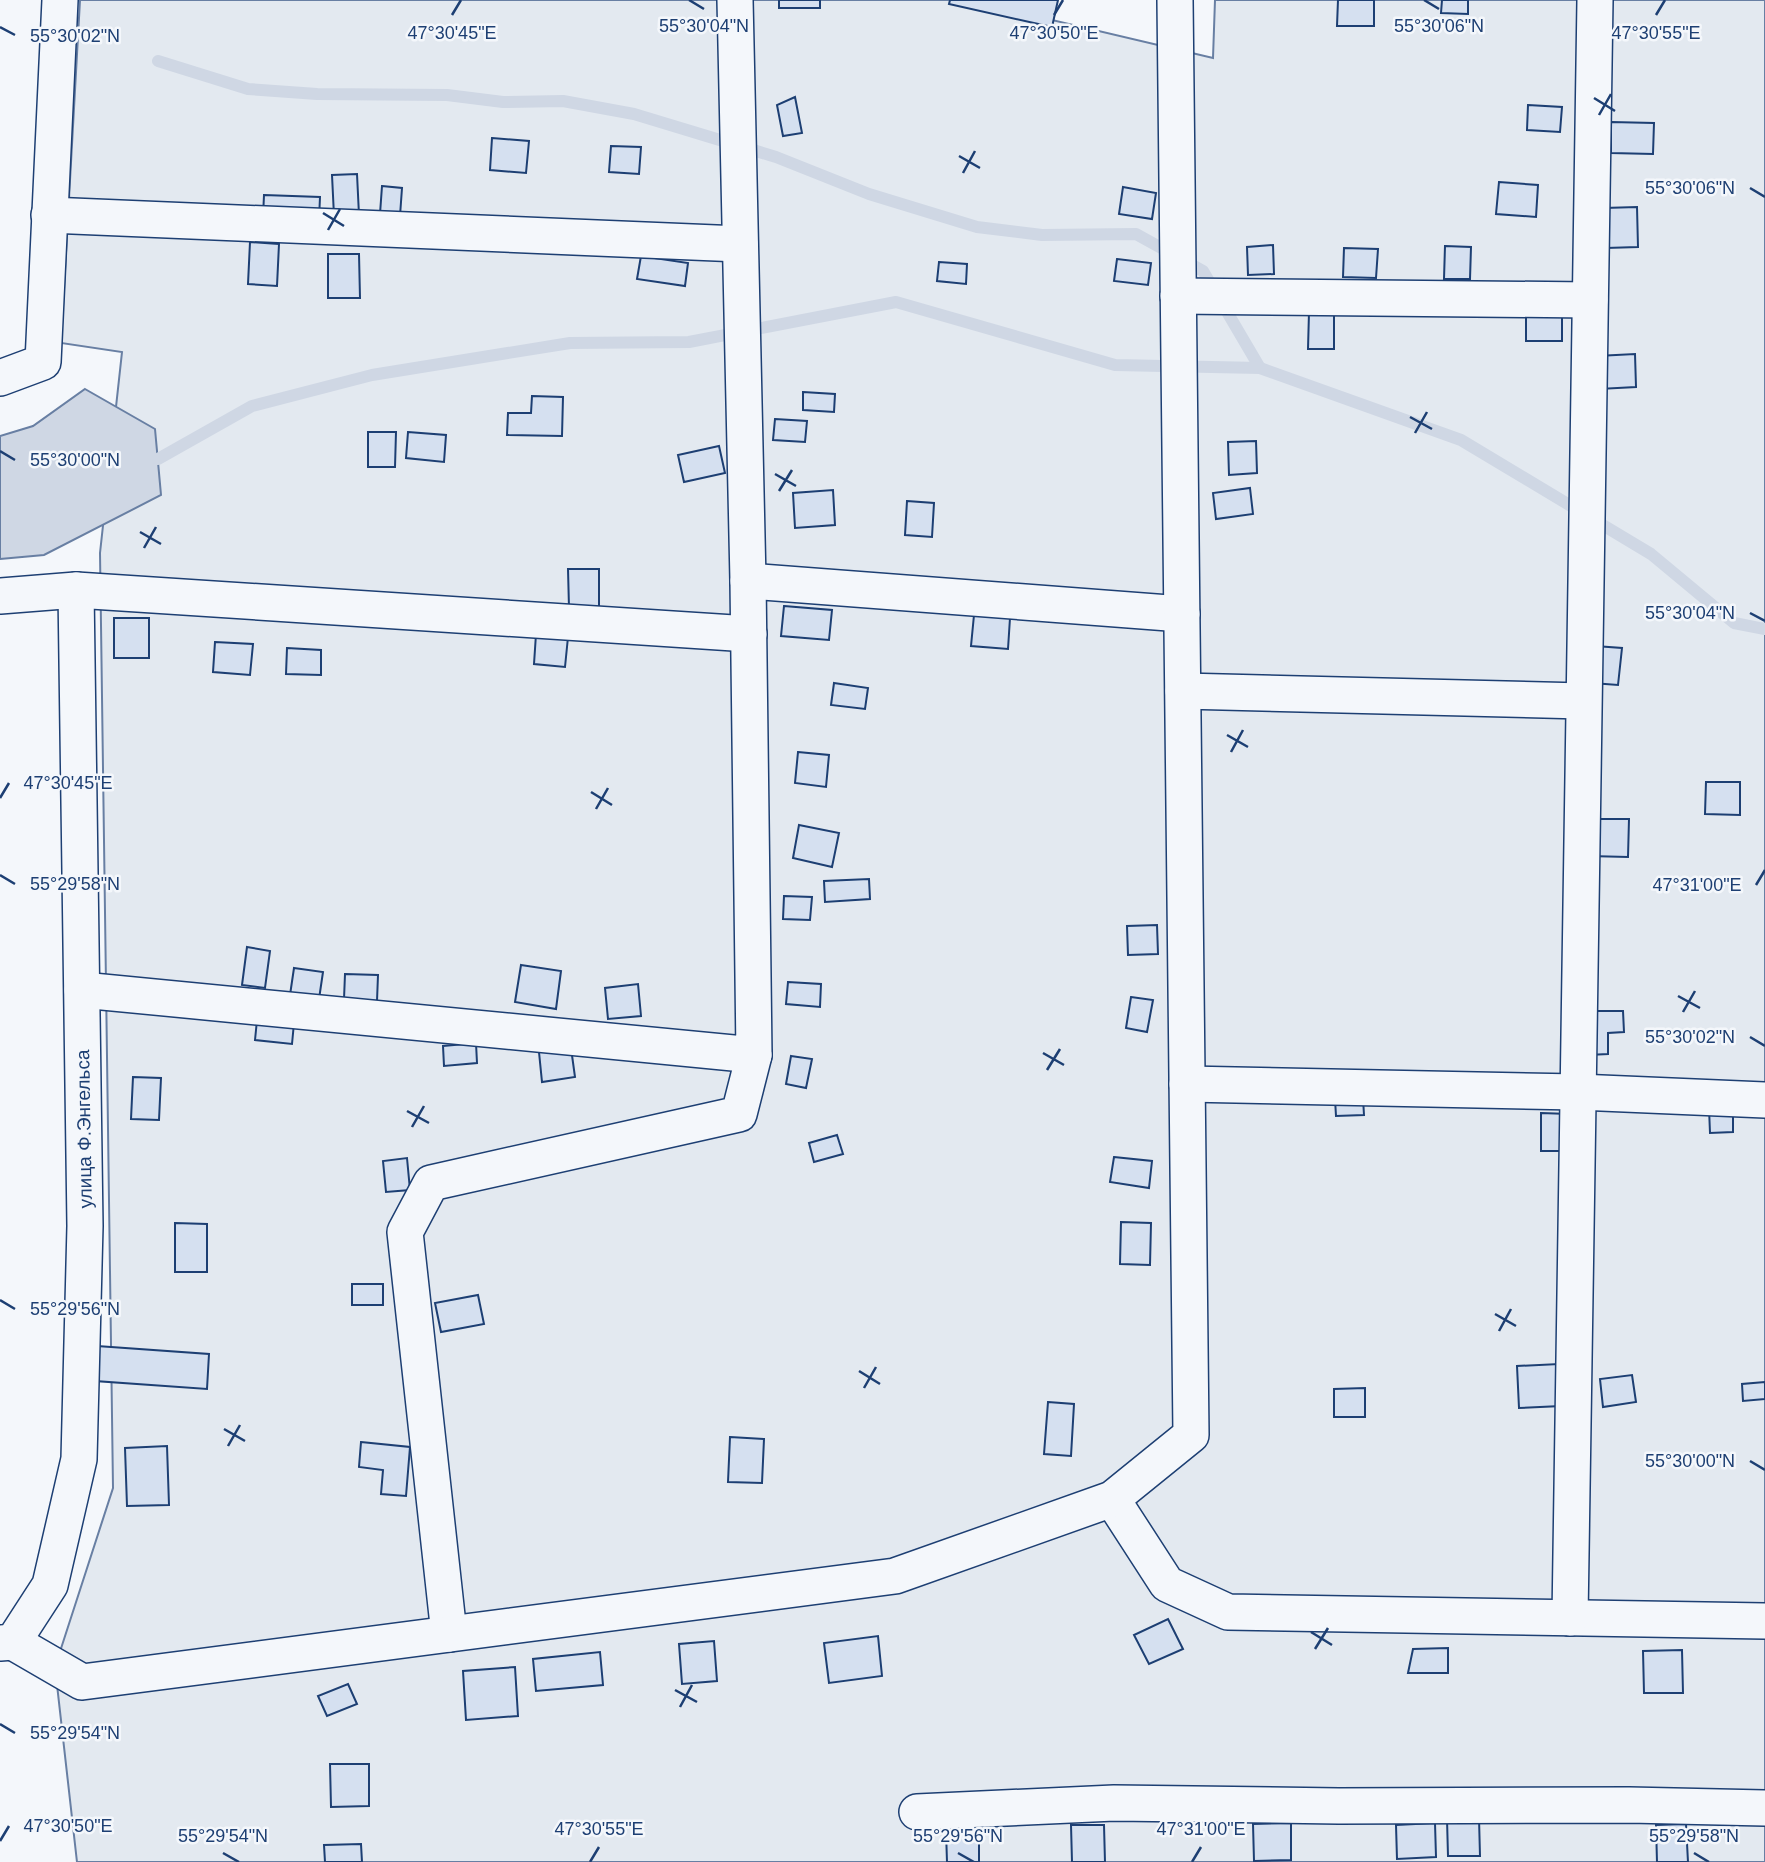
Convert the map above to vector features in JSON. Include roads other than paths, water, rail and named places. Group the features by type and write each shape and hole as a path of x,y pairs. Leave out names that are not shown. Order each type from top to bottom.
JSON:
{"street":[{"path":"0,378 43,362 60,0"},
{"path":"449,1634 405,1232 431,1183 739,1114 754,1055 749,634 735,0"},
{"path":"6,1643 82,1682 895,1576 1112,1499 1191,1435 1175,0"},
{"path":"1570,1618 1595,0"},
{"path":"49,215 740,244"},
{"path":"1178,296 1590,300"},
{"path":"748,581 1182,614"},
{"path":"0,596 76,590 749,634"},
{"name":"улица Ф.Энгельса","path":"6,1643 50,1585 79,1459 85,1226 76,590"},
{"path":"1183,691 1583,701"},
{"path":"82,990 754,1055"},
{"path":"1187,1084 1577,1092 1765,1100"},
{"path":"1112,1499 1167,1584 1228,1612 1765,1621"},
{"path":"917,1812 1114,1803 1765,1808"}],"waterway":[{"path":"158,61 248,89 317,94 447,95 503,102 563,101 634,114 776,157 869,194 977,227 1042,235 1136,234 1203,271 1260,368"},
{"path":"158,459 252,406 372,375 570,343 689,342 896,302 1115,365 1260,368 1461,440 1651,554 1734,623 1765,629"}]}
